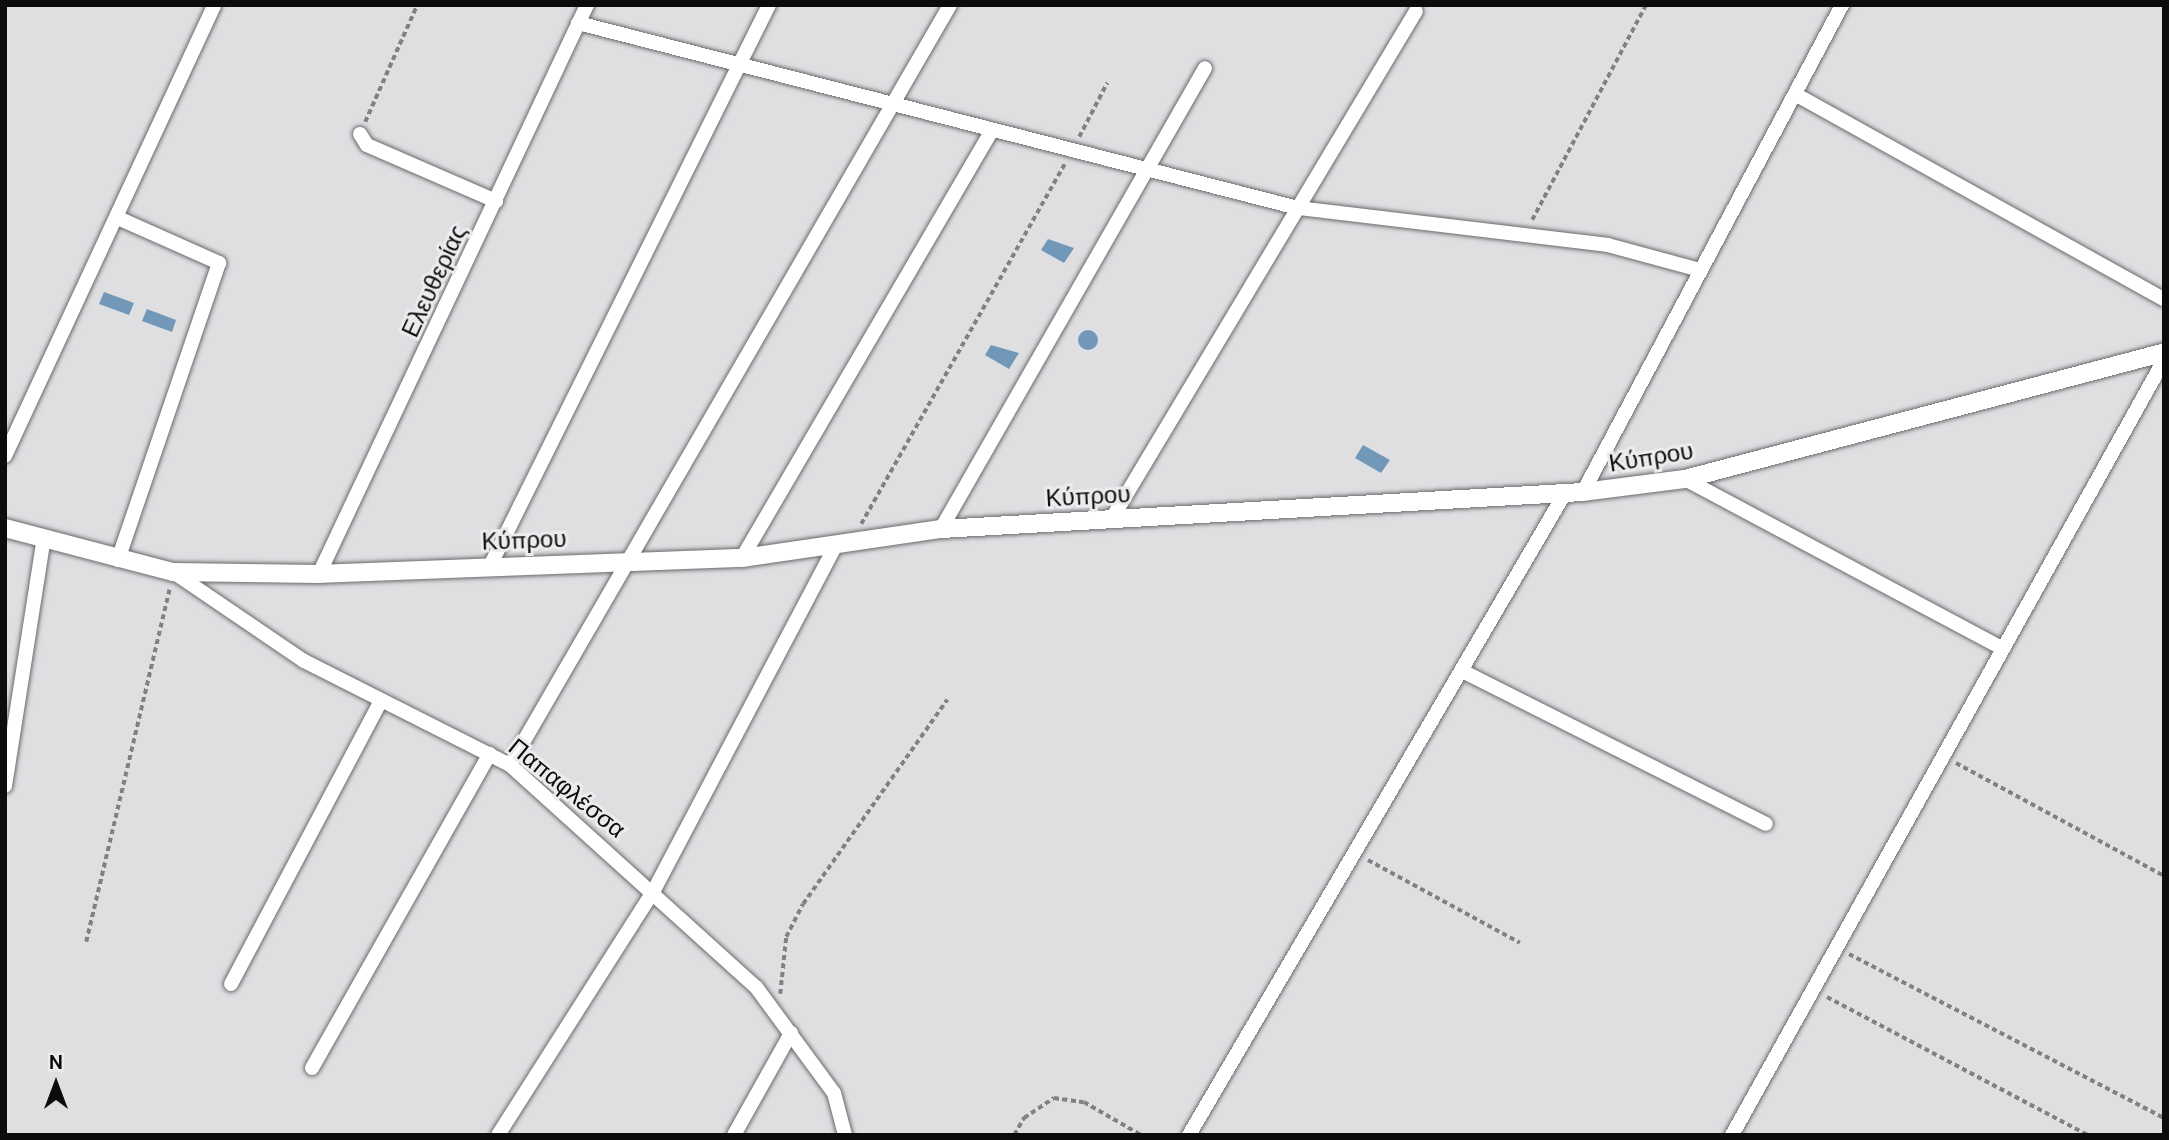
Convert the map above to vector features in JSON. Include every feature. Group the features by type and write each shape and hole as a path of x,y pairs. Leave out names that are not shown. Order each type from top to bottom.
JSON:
{"street":[{"path":"5,456 118,218 214,5"},
{"name":"Ελευθερίας","path":"319,574 587,5"},
{"path":"490,566 740,69 769,5"},
{"path":"510,765 950,5"},
{"path":"1189,1135 1359,855 1462,671 1574,493 1700,270 1842,5"},
{"path":"1111,520 1416,11"},
{"path":"578,23 740,69 893,102 991,132 1073,150 1297,208 1525,233 1608,245 1700,270"},
{"path":"941,529 1144,170 1205,68"},
{"path":"1796,94 2164,299"},
{"path":"742,558 991,132"},
{"path":"360,134 367,145 496,201"},
{"path":"118,218 219,263 118,560"},
{"name":"Κύπρου","path":"5,528 43,542 173,572 319,574 742,558 941,529 1574,493 1685,479 2164,352"},
{"path":"1732,1135 2000,647 2164,360"},
{"path":"1685,479 2000,647"},
{"path":"5,786 43,542"},
{"path":"498,1135 654,890 844,544"},
{"name":"Παπαφλέσσα","path":"173,572 379,704 510,765 654,890 779,1015 834,1093 845,1135"},
{"path":"1462,671 1766,824"},
{"path":"231,984 379,704"},
{"path":"312,1068 490,754"},
{"path":"734,1135 791,1033"}],"path":[{"path":"360,134 417,5"},
{"path":"1525,233 1646,5"},
{"path":"844,544 1073,150 1107,83"},
{"path":"86,942 173,572"},
{"path":"779,1015 786,937 803,904 908,747 947,700"},
{"path":"1940,755 2164,876"},
{"path":"1359,855 1520,943"},
{"path":"1836,948 2164,1118"},
{"path":"1814,990 2088,1135"},
{"path":"1014,1135 1024,1118 1054,1098 1084,1102 1142,1135"}],"water":[{"path":"1048,239 1074,248 1064,263 1041,250"},
{"path":"104,292 134,303 129,315 99,304"},
{"path":"147,309 176,320 172,332 142,321"},
{"path":"1088,330 1095,333 1098,340 1095,347 1088,350 1081,347 1078,340 1081,333"},
{"path":"991,345 1019,353 1009,369 985,355"},
{"path":"1363,445 1390,460 1381,473 1355,458"}]}
